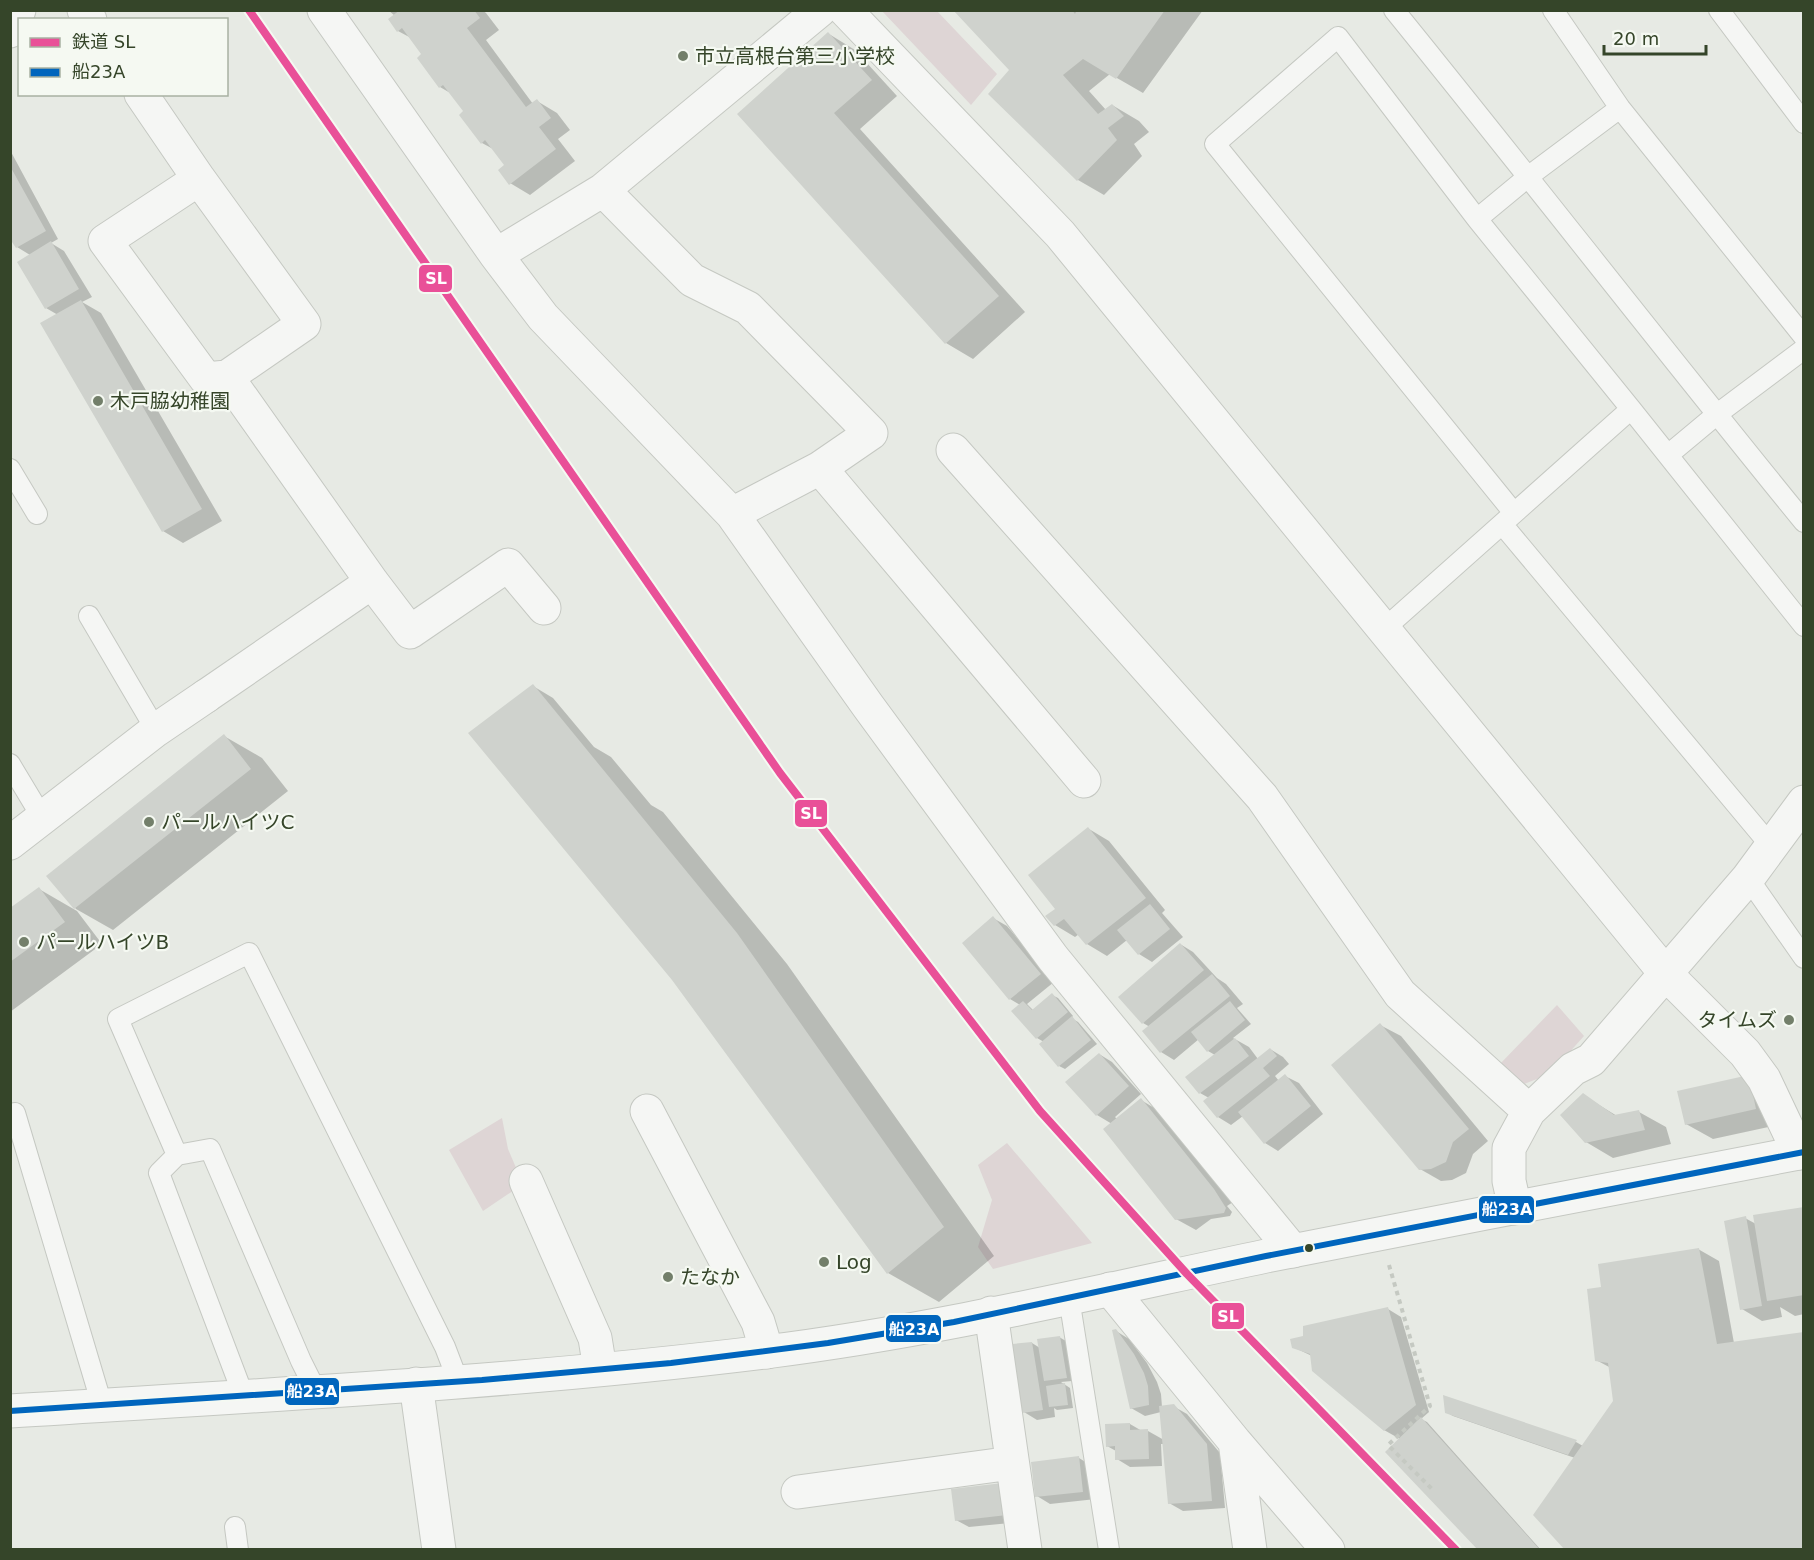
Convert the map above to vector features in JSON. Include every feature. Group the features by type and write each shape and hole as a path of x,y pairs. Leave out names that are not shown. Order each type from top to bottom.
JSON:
{"street":[{"path":"10,31 19,10"},
{"path":"324,10 496,255 543,317 732,514 868,706 1053,958 1293,1251"},
{"path":"496,255 603,190 820,10"},
{"path":"10,1411 317,1393 767,1352 923,1327 1293,1251 1801,1153 1764,1079 1745,1053 1666,974 1060,234 845,10"},
{"path":"142,96 304,324 227,377 206,380 105,241 199,178"},
{"path":"603,190 692,280 748,308 871,433 820,468 732,514"},
{"path":"227,377 410,632 508,565 544,608"},
{"path":"953,450 1262,797 1400,994 1529,1112"},
{"path":"820,468 1084,781"},
{"path":"10,843 156,730 372,582"},
{"path":"1515,1208 1509,1181 1509,1148 1529,1112 1573,1069 1591,1060 1748,878 1803,802"},
{"path":"647,1111 758,1322 767,1352"},
{"path":"526,1181 595,1338 600,1369"},
{"path":"1110,1289 1235,1442 1328,1550"},
{"path":"991,1313 1025,1550"},
{"path":"416,1384 439,1550"},
{"path":"1235,1442 1250,1550"},
{"path":"798,1491 1012,1463"}],"lane":[{"path":"1394,10 1529,176 1803,522"},
{"path":"1553,10 1620,108 1803,337"},
{"path":"1719,10 1803,123"},
{"path":"1771,846 1508,518 1215,144 1338,36 1477,219 1803,626"},
{"path":"1477,219 1529,176 1620,108"},
{"path":"1668,455 1716,415 1803,349"},
{"path":"1384,629 1631,409"},
{"path":"10,469 37,514"},
{"path":"89,616 156,730"},
{"path":"10,764 43,819"},
{"path":"1748,878 1803,958"},
{"path":"177,1155 118,1019 249,953 445,1347 458,1381"},
{"path":"10,1114 15,1113 102,1405"},
{"path":"244,1397 159,1173 177,1155 210,1149 317,1393"},
{"path":"1069,1298 1109,1550"},
{"path":"235,1527 238,1550"}],"path":[{"path":"1388,1262 1430,1406 1388,1445 1434,1491"}],"shaded area":[{"path":"882,11 937,11 997,74 971,105"},
{"path":"1557,1005 1584,1036 1550,1074 1524,1084 1500,1064"},
{"path":"502,1118 508,1149 523,1184 483,1211 449,1150"},
{"path":"1007,1143 1092,1243 993,1269 978,1247 992,1200 978,1165"}],"building":[{"path":"400,10 474,10 480,18 467,28 526,107 537,99 551,118 539,127 556,149 509,185 498,170 504,165 485,140 481,144 459,115 463,111 443,85 439,88 417,58 421,54 402,28 397,32 388,19"},
{"path":"953,10 1072,10 1075,14 1077,10 1165,10 1116,79 1083,59 1063,75 1098,114 1112,104 1124,116 1108,128 1117,140 1077,181 988,94 1009,70"},
{"path":"828,32 872,80 834,113 999,296 945,344 737,114"},
{"path":"10,166 46,231 16,248 10,239"},
{"path":"51,241 79,289 45,309 17,262"},
{"path":"81,300 202,509 162,532 40,323"},
{"path":"533,684 737,933 944,1227 887,1274 672,980 468,733"},
{"name":"パールハイツC","path":"224,734 251,769 74,909 46,876"},
{"path":"1088,827 1146,898 1086,945 1064,919 1054,926 1045,916 1055,909 1028,875"},
{"name":"パールハイツB","path":"39,887 65,922 10,962 10,908"},
{"path":"1150,904 1170,929 1138,955 1117,930"},
{"path":"993,916 1041,974 1009,1000 962,943"},
{"path":"1180,943 1204,970 1142,1024 1118,997"},
{"path":"1212,974 1230,996 1160,1053 1142,1031"},
{"path":"1052,993 1068,1012 1036,1039 1011,1011 1023,1001 1032,1010"},
{"path":"1230,1001 1245,1020 1207,1052 1191,1032"},
{"path":"1072,1016 1091,1040 1058,1067 1039,1044"},
{"path":"1380,1023 1469,1129 1453,1142 1446,1162 1431,1169 1419,1170 1331,1065"},
{"path":"1235,1038 1249,1056 1199,1094 1185,1077"},
{"path":"1270,1048 1277,1056 1263,1068 1270,1076 1217,1118 1203,1101"},
{"path":"1099,1053 1129,1086 1096,1116 1065,1082"},
{"path":"1285,1074 1311,1106 1264,1144 1238,1112"},
{"path":"1749,1075 1756,1109 1685,1125 1677,1091"},
{"path":"1583,1093 1614,1115 1639,1110 1645,1130 1585,1143 1560,1115"},
{"path":"1141,1098 1214,1189 1226,1208 1224,1213 1175,1220 1103,1129"},
{"path":"1804,1207 1804,1295 1767,1301 1753,1215"},
{"path":"1746,1216 1762,1306 1740,1310 1724,1221"},
{"path":"1699,1248 1717,1344 1804,1332 1804,1550 1565,1550 1533,1515 1613,1401 1608,1363 1595,1361 1587,1289 1601,1287 1598,1264"},
{"path":"1388,1307 1416,1405 1384,1431 1312,1371 1310,1354 1292,1348 1290,1339 1303,1336 1303,1326"},
{"path":"1116,1329 1144,1373 1148,1386 1149,1405 1130,1409 1112,1330"},
{"path":"1060,1336 1067,1378 1044,1381 1037,1339"},
{"path":"1032,1342 1043,1410 1022,1413 1012,1344"},
{"path":"1065,1383 1068,1405 1049,1407 1046,1386"},
{"path":"1443,1395 1577,1440 1568,1455 1445,1413"},
{"path":"1174,1404 1207,1444 1212,1501 1168,1504 1159,1406"},
{"path":"1421,1417 1540,1550 1478,1550 1385,1452"},
{"path":"1130,1423 1130,1430 1148,1429 1149,1459 1115,1460 1115,1446 1106,1447 1105,1424"},
{"path":"1079,1456 1083,1492 1035,1497 1031,1462"},
{"path":"1003,1483 1007,1515 955,1521 951,1489"}],"rail line":[{"name":"SL","path":"249,10 780,773 1040,1111 1187,1274 1456,1550"}],"transit line":[{"name":"船23A","path":"10,1411 482,1380 671,1363 828,1343 954,1322 1266,1256 1804,1152"}],"place":[{"name":"市立高根台第三小学校","path":"683,56"},
{"name":"木戸脇幼稚園","path":"98,401"},
{"name":"パールハイツC","path":"149,822"},
{"name":"パールハイツB","path":"24,942"},
{"name":"タイムズ","path":"1789,1020"},
{"name":"Log","path":"824,1262"},
{"name":"たなか","path":"668,1277"}]}
